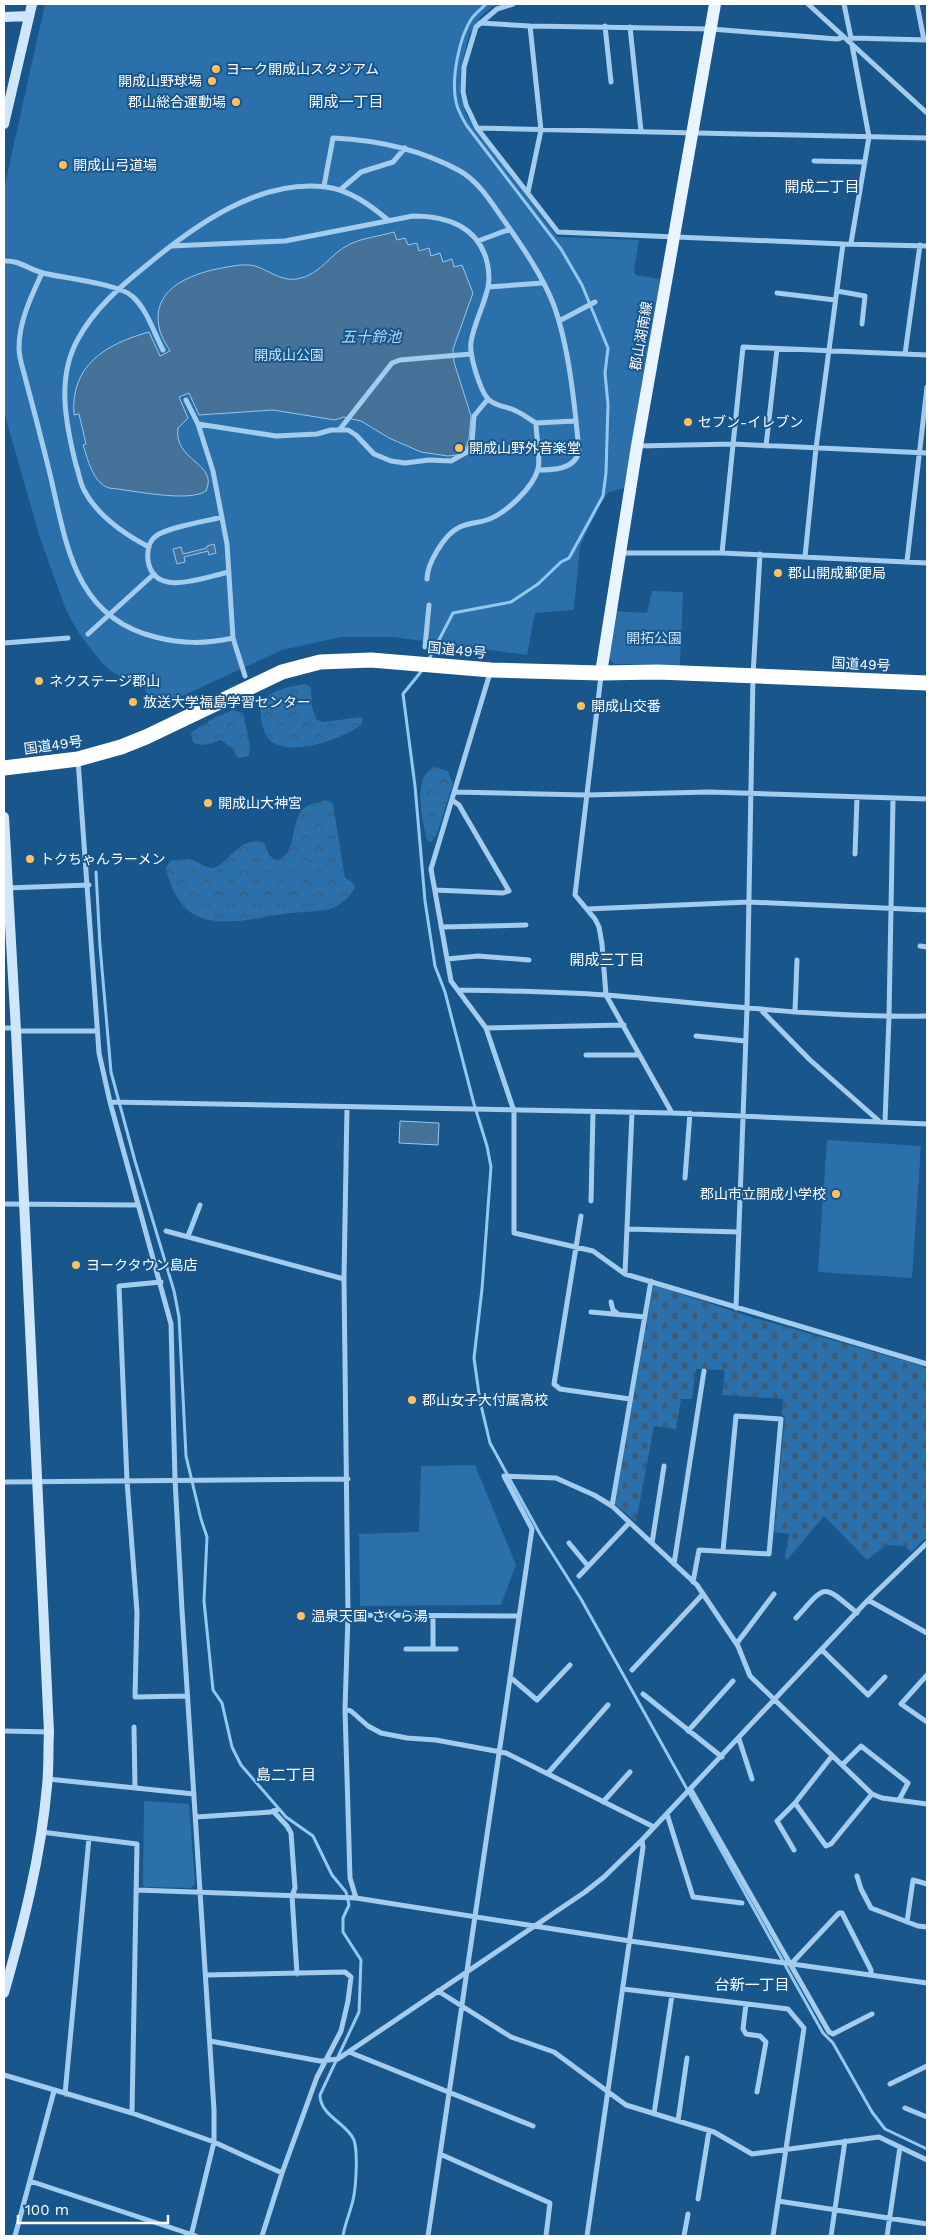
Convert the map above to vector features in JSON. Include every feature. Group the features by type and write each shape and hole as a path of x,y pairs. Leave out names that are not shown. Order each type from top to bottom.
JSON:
{"highway":[{"name":"国道49号","path":"4,768 78,759 121,747 282,672 320,662 371,660 491,670 601,674 658,672 753,675 927,684"}],"main road":[{"name":"郡山湖南線","path":"601,674 637,446 715,4"}],"street":[{"path":"4,124 32,4"},
{"path":"513,4 497,9 480,23 471,40 463,80 466,105 477,128 558,232 927,246"},
{"path":"808,4 927,113"},
{"path":"844,4 849,40 869,137 851,243"},
{"path":"480,23 530,26 711,29 849,40 926,40 917,4"},
{"path":"4,17 29,16"},
{"path":"528,192 541,130 530,26"},
{"path":"605,26 611,82"},
{"path":"630,27 641,131"},
{"path":"477,128 692,131 927,138"},
{"path":"324,186 333,138 370,140 405,148 460,171 472,180 510,228 544,283 559,321 565,344 579,452 575,460 560,469 538,470"},
{"path":"340,190 361,172 393,162 405,148"},
{"path":"814,161 865,162"},
{"path":"149,547 109,520 83,490 66,414 67,368 77,340 117,289 171,246 209,219 238,204 273,191 300,186 324,186 359,198 388,220"},
{"path":"171,246 285,241 324,235 412,216 428,216 447,220 464,227 478,241 489,267 488,287 470,343 471,354 483,391 488,399 498,405 515,410 536,423 575,421"},
{"path":"478,241 510,228"},
{"path":"805,557 816,448 843,244"},
{"path":"905,354 920,246"},
{"path":"4,260 15,260 27,268 42,273 117,289 131,295 139,303 163,350"},
{"path":"42,273 23,318 19,355 71,558 79,580 88,593 110,616 137,632 181,643 212,643 233,638"},
{"path":"488,287 544,283"},
{"path":"837,291 865,296 862,324"},
{"path":"777,292 836,300"},
{"path":"559,321 595,302"},
{"path":"722,553 743,348 927,355"},
{"path":"766,446 777,349"},
{"path":"340,429 392,363 400,360 471,354"},
{"path":"907,561 927,387"},
{"path":"198,424 276,436 317,434 340,429 352,432 374,454 391,460 405,463 429,460 451,461 460,458 467,452 472,442 474,416 488,399"},
{"path":"186,400 198,424 213,471 230,572 233,638 245,676"},
{"path":"428,579 431,563 448,536 458,528 489,519 508,509 520,496 538,470 536,423"},
{"path":"637,446 733,444 927,453"},
{"path":"222,517 158,534 149,547 148,559 154,574 160,580 172,584 230,572"},
{"path":"619,553 760,554 927,563"},
{"path":"736,1308 747,1008 753,675 760,554"},
{"path":"88,634 154,574"},
{"path":"425,647 428,605"},
{"path":"4,643 68,638"},
{"path":"491,670 431,869 451,981 486,1028 514,1111 514,1233 593,1251 625,1274 927,1364"},
{"path":"601,674 575,895 595,919 602,944 606,995 672,1113"},
{"path":"30,2181 192,2236 214,2142 206,1976 186,1696 175,1479 171,1324 110,1102 97,1031 89,885 78,759"},
{"path":"455,792 586,795 709,792 927,799 927,791"},
{"path":"855,854 857,798"},
{"path":"882,1122 889,1017 893,799"},
{"path":"435,890 503,893 509,891 459,805 452,800"},
{"path":"4,817 6,888 16,1030 49,1732 48,1779 41,1832 27,1904 4,1993"},
{"path":"6,888 89,885"},
{"path":"587,909 749,902 927,910"},
{"path":"441,927 526,925"},
{"path":"920,946 927,947"},
{"path":"447,959 478,956 529,960"},
{"path":"795,1011 797,960"},
{"path":"458,990 542,991 760,1009 889,1017 927,1016"},
{"path":"760,1009 810,1060 882,1122"},
{"path":"486,1028 624,1025"},
{"path":"4,1028 16,1030 97,1031"},
{"path":"696,1036 745,1040"},
{"path":"586,1055 639,1055"},
{"path":"110,1102 672,1113 927,1124"},
{"path":"347,1107 344,1279 348,1478 348,1615 344,1709 350,1878 356,1898"},
{"path":"591,1201 593,1112"},
{"path":"625,1274 632,1112"},
{"path":"685,1178 690,1114"},
{"path":"4,1204 138,1205"},
{"path":"188,1236 200,1205"},
{"path":"581,1216 554,1384 560,1389 630,1399"},
{"path":"627,1229 739,1232"},
{"path":"166,1230 344,1279"},
{"path":"612,1506 651,1281"},
{"path":"161,1282 120,1286 127,1481 137,1612 135,1697 186,1696"},
{"path":"611,1302 613,1310 618,1314"},
{"path":"590,1312 645,1317"},
{"path":"674,1564 704,1371"},
{"path":"693,1582 699,1550 768,1554 781,1419 736,1416 723,1551"},
{"path":"652,1543 664,1466"},
{"path":"428,2236 532,1529 504,1476 556,1478 594,1495 612,1506 693,1582 703,1594 736,1643 750,1676 872,1794 927,1804"},
{"path":"4,1482 348,1478"},
{"path":"579,1576 629,1523"},
{"path":"568,1542 588,1566"},
{"path":"210,2041 318,2061 338,2059 535,1926 604,1877 642,1840 775,1702 868,1600 927,1543"},
{"path":"796,1618 824,1590 831,1592 857,1613"},
{"path":"632,1670 703,1594"},
{"path":"736,1643 774,1594"},
{"path":"868,1600 927,1633"},
{"path":"348,1615 518,1616"},
{"path":"432,1649 433,1616"},
{"path":"406,1649 456,1649"},
{"path":"822,1650 868,1695 885,1677"},
{"path":"510,1677 537,1700 570,1665"},
{"path":"927,1675 901,1704 927,1722"},
{"path":"688,1731 733,1681"},
{"path":"643,1694 722,1757"},
{"path":"548,1773 608,1705"},
{"path":"344,1709 351,1711 375,1731 381,1733 407,1738 436,1740 500,1752 548,1773 654,1827"},
{"path":"134,1727 135,1788"},
{"path":"4,1731 49,1732"},
{"path":"739,1740 752,1780"},
{"path":"842,1765 860,1746 908,1783 899,1800"},
{"path":"794,1850 777,1821 796,1803 832,1756"},
{"path":"603,1802 630,1772"},
{"path":"48,1779 194,1794"},
{"path":"691,1790 829,2032 833,2034 872,2014"},
{"path":"796,1803 826,1846 831,1844 872,1794"},
{"path":"196,1817 275,1810 287,1826 291,1833 295,1888 292,1896 297,1974"},
{"path":"667,1814 693,1897 742,1903"},
{"path":"41,1832 137,1844 132,2113"},
{"path":"65,2094 89,1838"},
{"path":"587,2236 630,1941 643,1847 642,1840"},
{"path":"857,1876 861,1889 871,1908 918,1926 927,1926"},
{"path":"907,1922 913,1880 927,1884"},
{"path":"137,1890 356,1898 630,1941 927,1983"},
{"path":"791,1964 839,1913 842,1913 871,1970 871,1975"},
{"path":"206,1976 345,1972 351,1977 341,2031 317,2077 282,2173 262,2236"},
{"path":"623,1989 788,2009 804,2028 773,2236"},
{"path":"438,1991 511,2038 554,2052 626,2105 709,2131 752,2154 879,2137 927,2160"},
{"path":"654,2114 672,1995"},
{"path":"746,2004 742,2029 746,2034 760,2036 766,2042 757,2092"},
{"path":"349,2052 533,2126"},
{"path":"678,2121 687,2058"},
{"path":"890,2084 927,2066"},
{"path":"4,2076 132,2113 214,2142 282,2173"},
{"path":"15,2236 54,2091"},
{"path":"905,2108 927,2118"},
{"path":"698,2200 709,2131"},
{"path":"831,2236 844,2141"},
{"path":"887,2236 900,2147"},
{"path":"440,2154 550,2203 546,2236"},
{"path":"778,2201 927,2224"},
{"path":"684,2236 688,2214"}],"green space":[{"name":"開成山公園","path":"45,4 501,4 492,7 481,16 469,35 461,68 460,95 467,116 557,237 639,240 634,271 636,275 660,279 624,488 609,492 604,497 580,546 574,610 535,613 527,655 393,637 341,637 282,650 154,709 143,684 129,681 112,672 101,662 78,632 66,610 40,538 4,412 4,189"},
{"name":"開拓公園","path":"652,591 683,592 680,665 615,664 608,659 613,611 647,613"},
{"path":"305,684 311,687 312,707 317,720 323,722 362,717 362,724 331,740 304,747 280,746 271,741 264,731 262,724 262,705 265,699 278,690"},
{"path":"233,710 243,713 250,745 249,756 240,758 236,756 234,750 221,740 204,745 193,742 191,734 193,731 214,718"},
{"path":"434,767 448,771 453,784 437,834 431,842 427,841 420,801 423,780 427,772"},
{"path":"326,800 333,804 345,878 352,882 355,887 340,904 323,910 240,921 213,921 201,918 190,912 179,900 167,873 166,868 170,861 189,859 214,868 242,845 256,841 264,843 269,855 275,860 282,858 290,846 299,814 304,808"},
{"path":"827,1140 921,1146 912,1278 818,1272"},
{"path":"657,1286 748,1316 927,1367 927,1506 925,1522 927,1522 927,1537 911,1552 904,1546 887,1545 867,1560 824,1516 787,1560 785,1558 789,1534 774,1532 785,1416 782,1415 783,1399 722,1395 725,1370 696,1369 692,1399 681,1399 676,1429 654,1426 636,1522 615,1504 653,1287"},
{"path":"475,1465 516,1565 501,1605 360,1606 359,1534 419,1532 421,1466"},
{"path":"144,1801 189,1804 195,1884 191,1888 145,1887 143,1885"}],"water":[{"name":"五十鈴池","path":"394,232 397,240 405,238 408,245 417,243 419,251 429,248 431,256 440,253 443,262 452,259 454,267 462,265 473,293 453,349 454,362 471,416 469,439 465,449 457,455 448,456 421,452 389,438 361,421 343,417 335,420 273,410 199,415 189,393 179,397 188,418 178,428 178,439 182,448 202,467 206,474 208,482 206,491 186,496 159,495 109,488 99,481 89,464 83,445 86,444 79,414 74,415 74,398 78,383 94,359 105,350 133,337 149,332 160,356 170,351 159,327 158,315 160,304 172,288 201,273 241,265 256,266 284,278 297,279 305,277 319,269 336,253 350,244"},
{"path":"214,544 216,553 209,555 208,551 184,557 185,562 177,564 173,549 181,547 183,554 207,548 207,546"},
{"path":"400,1121 439,1123 438,1145 399,1143"}],"waterway":[{"path":"428,661 453,613 511,602 538,584 561,562 569,558 603,496 606,473 608,405 605,373 608,348 582,285 561,249 467,126 456,102 455,70 463,36 472,18 486,4"},
{"path":"424,668 403,694 415,786 425,901 435,966 445,992 491,1167 482,1289 474,1358 480,1401 490,1443 540,1534 581,1599 823,2033 833,2043 872,2112 885,2129 927,2149"},
{"path":"96,872 100,946 111,1072 135,1161 174,1291 179,1317 186,1456 207,1537 204,1601 213,1690 222,1703 232,1747 241,1765 286,1817 313,1836 332,1875 346,1892 349,1905 343,1918 343,1932 361,1960 359,2012 320,2095 324,2108 351,2134 355,2145 355,2190 343,2236"}],"place":[{"name":"ヨーク開成山スタジアム","path":"216,69"},
{"name":"開成山野球場","path":"212,81"},
{"name":"郡山総合運動場","path":"236,102"},
{"name":"開成山弓道場","path":"63,165"},
{"name":"セブン-イレブン","path":"688,422"},
{"name":"開成山野外音楽堂","path":"459,448"},
{"name":"郡山開成郵便局","path":"778,573"},
{"name":"ネクステージ郡山","path":"39,681"},
{"name":"放送大学福島学習センター","path":"133,702"},
{"name":"開成山交番","path":"581,706"},
{"name":"開成山大神宮","path":"208,803"},
{"name":"トクちゃんラーメン","path":"30,859"},
{"name":"郡山市立開成小学校","path":"836,1194"},
{"name":"ヨークタウン島店","path":"76,1265"},
{"name":"郡山女子大付属高校","path":"412,1400"},
{"name":"温泉天国 さくら湯","path":"301,1616"}],"district":[{"name":"開成一丁目","path":"346,102"},
{"name":"開成二丁目","path":"822,187"},
{"name":"開成三丁目","path":"607,960"},
{"name":"島二丁目","path":"286,1775"},
{"name":"台新一丁目","path":"752,1985"}]}
